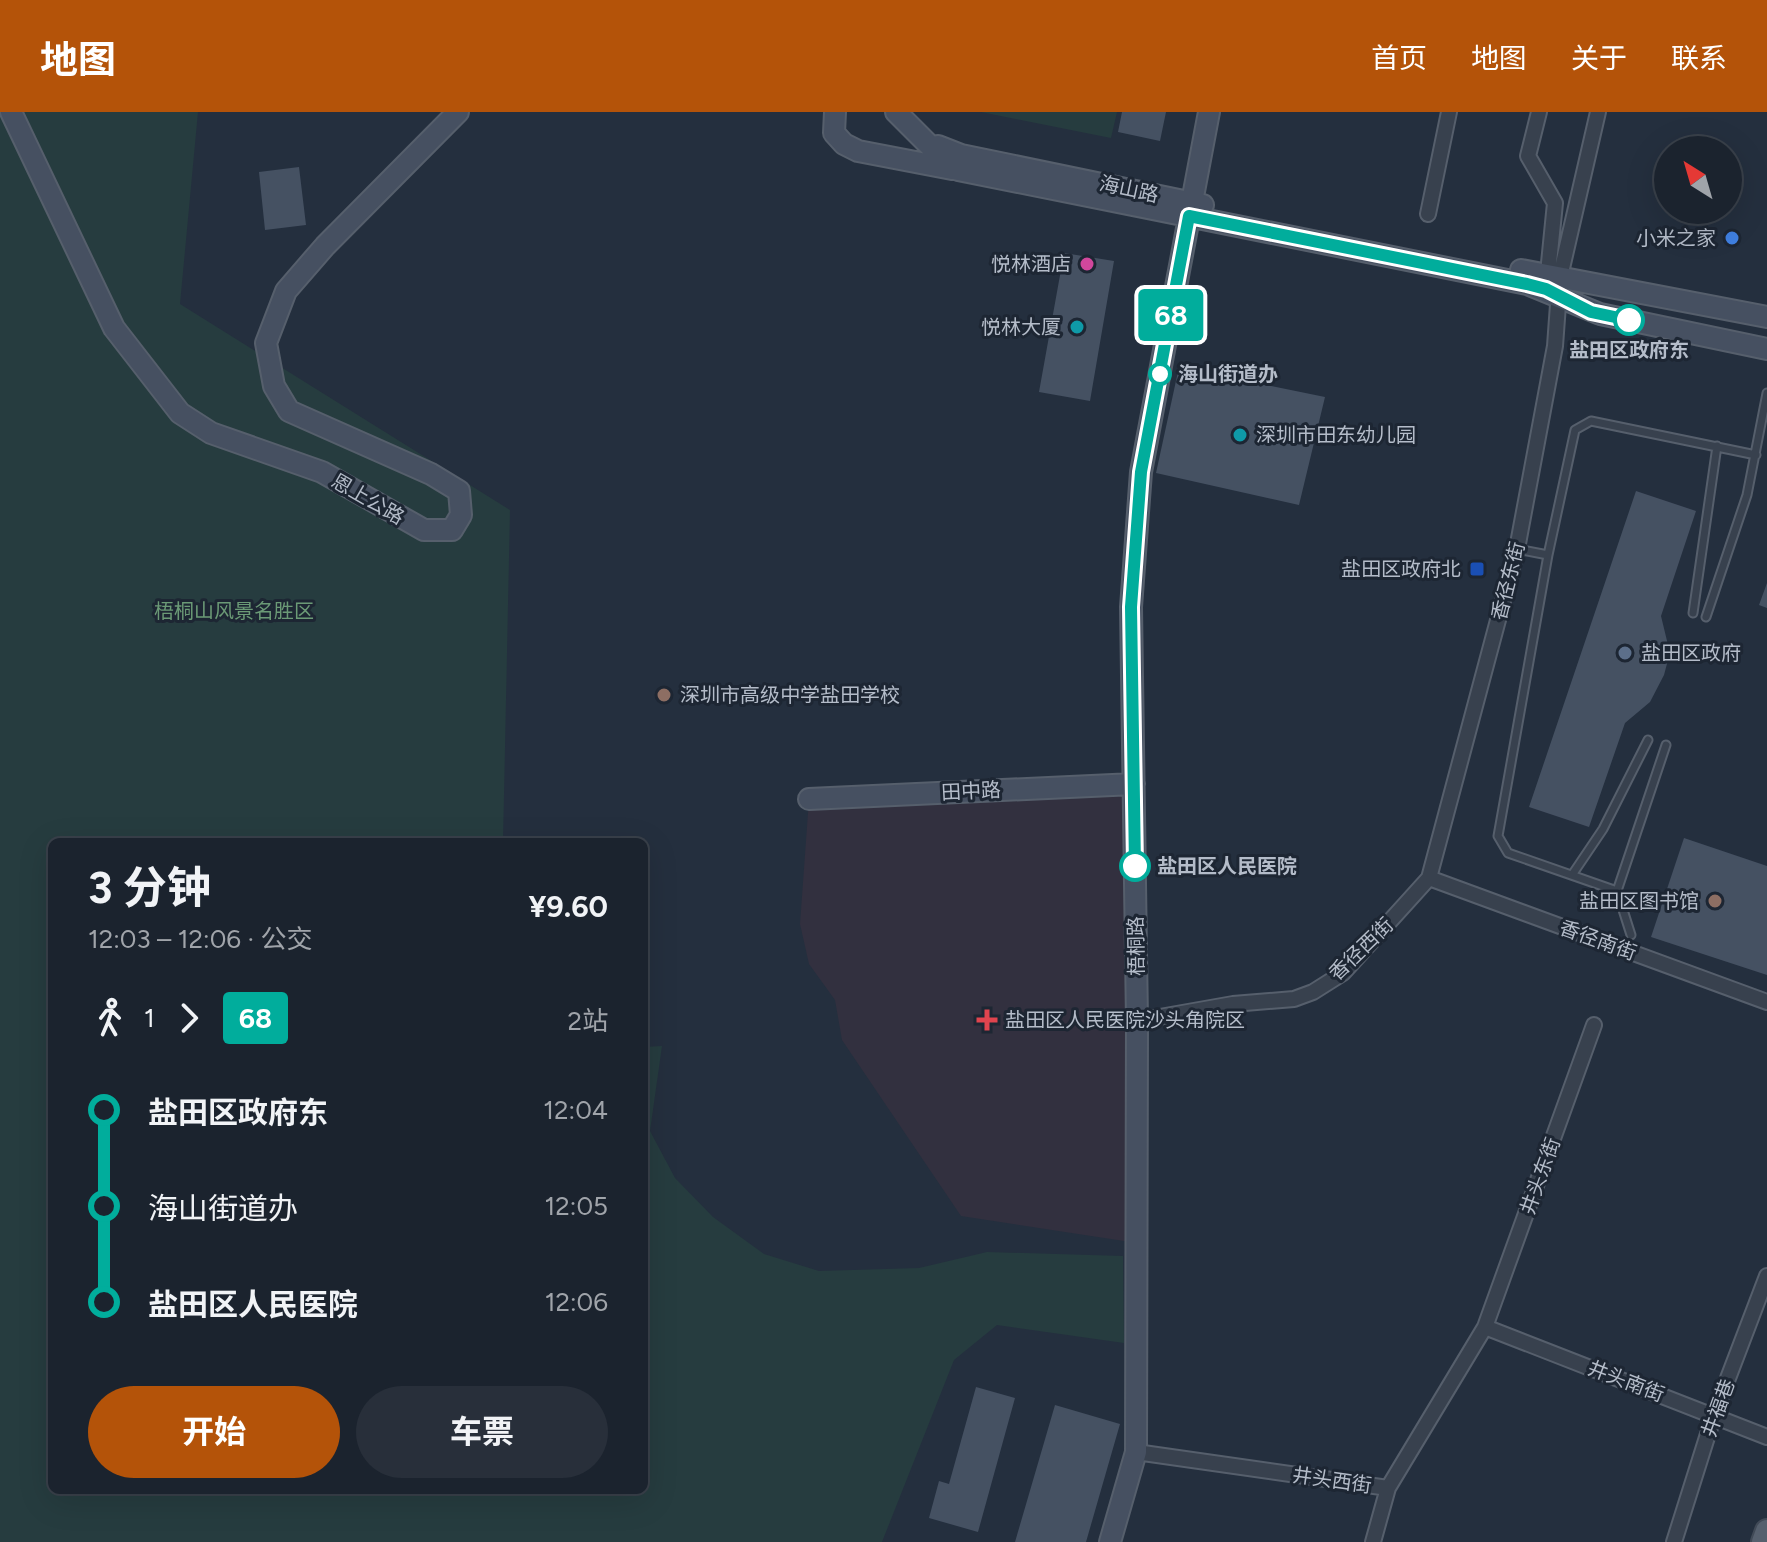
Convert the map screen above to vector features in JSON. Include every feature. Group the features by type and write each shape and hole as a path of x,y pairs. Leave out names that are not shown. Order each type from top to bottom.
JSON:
{"main road":[{"path":"1763,1542 1767,1531"}],"street":[{"name":"恩上公路","path":"11,112 114,328 180,413 211,433 322,472 424,530 452,530 461,515 459,491 431,474 289,411 274,386 266,343 286,291 325,246 458,112"},
{"name":"海山路","path":"835,112 834,133 851,148 958,170 1191,209"},
{"name":"梧桐路","path":"1110,1542 1136,1452 1137,1021 1131,607 1141,472 1209,112"},
{"path":"1428,214 1449,112"},
{"path":"1539,112 1528,156 1555,203 1553,284"},
{"path":"1553,284 1598,112"},
{"name":"海山路","path":"899,116 958,170"},
{"name":"海山路","path":"899,116 932,143 951,152 1191,209 1553,284 1767,317"},
{"name":"海山路","path":"1553,284 1600,314 1767,349"},
{"name":"香径东街","path":"1429,878 1517,549 1555,346 1553,284"},
{"name":"田中路","path":"809,799 1134,784"},
{"name":"香径南街","path":"1429,878 1767,1002"},
{"name":"香径西街","path":"1137,1021 1233,1004 1294,999 1313,992 1343,973 1429,878"},
{"name":"井头东街","path":"1485,1327 1594,1025"},
{"name":"井福巷","path":"1674,1542 1714,1415 1767,1276"},
{"name":"井头西街","path":"1136,1452 1388,1488 1485,1327"},
{"name":"井头南街","path":"1485,1327 1767,1437"},
{"path":"1373,1542 1388,1488"}],"lane":[{"path":"1706,617 1747,495 1767,393"},
{"path":"1617,891 1508,853 1498,836 1548,555 1575,430 1591,421 1756,455"},
{"path":"1693,613 1717,446"},
{"path":"1517,549 1548,555"},
{"path":"1572,875 1603,829 1648,740"},
{"path":"1631,935 1617,891 1666,745"}],"shaded area":[{"name":"盐田区人民医院沙头角院区","path":"1134,784 1137,1243 961,1216 842,1040 835,1000 809,964 800,924 809,799"}],"green space":[{"name":"梧桐山风景名胜区","path":"0,112 198,112 180,304 510,510 503,838 48,838 48,1494 648,1494 648,1047 662,1046 650,1131 675,1178 713,1217 764,1254 819,1271 919,1268 987,1252 1123,1256 1124,1343 997,1325 954,1360 882,1542 0,1542"},
{"path":"981,112 1117,112 1111,138"}],"building":[{"path":"1122,112 1166,112 1160,141 1118,132"},
{"path":"299,167 306,225 265,230 259,172"},
{"name":"悦林大厦","path":"1064,253 1114,261 1090,401 1039,392"},
{"name":"深圳市田东幼儿园","path":"1179,367 1325,397 1299,505 1156,473"},
{"name":"盐田区政府","path":"1636,491 1696,511 1661,616 1668,645 1664,675 1650,702 1625,723 1589,827 1529,807"},
{"path":"1767,583 1767,608 1759,605"},
{"name":"盐田区图书馆","path":"1684,838 1767,866 1767,975 1651,937"},
{"path":"976,1387 1015,1398 978,1532 929,1518 939,1481 949,1484"},
{"path":"1055,1405 1120,1424 1086,1542 1015,1542"}],"bus line":[{"name":"68","path":"1135,866 1131,607 1141,472 1189,216 1527,284 1546,289 1591,312 1629,320"}],"place":[{"name":"小米之家","path":"1732,238"},
{"name":"悦林酒店","path":"1087,264"},
{"name":"盐田区政府东","path":"1629,320"},
{"name":"悦林大厦","path":"1077,327"},
{"name":"海山街道办","path":"1160,374"},
{"name":"深圳市田东幼儿园","path":"1240,435"},
{"name":"盐田区政府北","path":"1477,569"},
{"name":"盐田区政府","path":"1625,653"},
{"name":"深圳市高级中学盐田学校","path":"664,695"},
{"name":"盐田区人民医院","path":"1135,866"},
{"name":"盐田区图书馆","path":"1715,901"},
{"name":"盐田区人民医院沙头角院区","path":"987,1020"}]}
